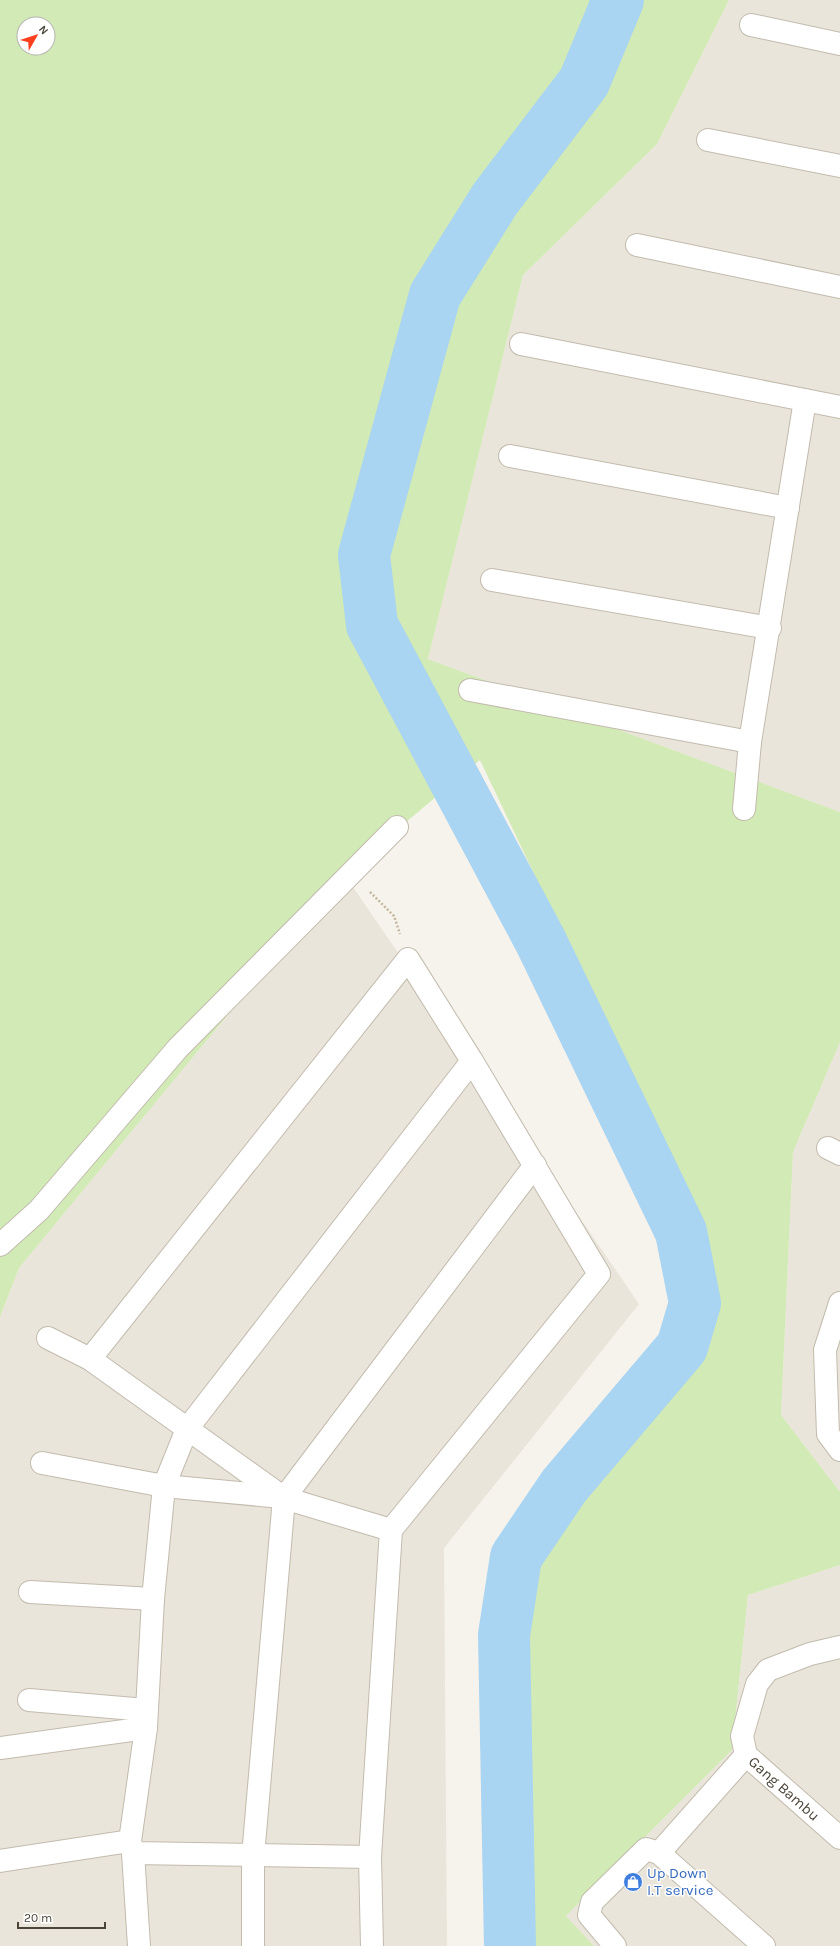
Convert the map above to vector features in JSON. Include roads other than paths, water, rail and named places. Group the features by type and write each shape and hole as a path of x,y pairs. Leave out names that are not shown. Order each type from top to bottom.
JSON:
{"street":[{"path":"751,25 840,44"},
{"path":"708,140 840,166"},
{"path":"637,244 840,287"},
{"path":"521,344 840,407"},
{"path":"744,809 750,742 770,628 805,400"},
{"path":"510,456 788,508"},
{"path":"492,580 770,628"},
{"path":"470,690 750,742"},
{"path":"0,1245 39,1210 178,1048 397,827"},
{"path":"90,1359 408,959 472,1061 599,1274 392,1530 370,1857 372,1946"},
{"path":"139,1946 132,1847 146,1719 153,1599 164,1486 187,1429 472,1061"},
{"path":"254,1946 253,1856 284,1498 535,1165"},
{"path":"840,1303 825,1350 826,1419 828,1434 840,1450"},
{"path":"48,1338 90,1359 284,1498"},
{"path":"42,1463 164,1486 284,1498 392,1530"},
{"path":"30,1592 153,1599"},
{"name":"Gang Bambu","path":"840,1647 810,1654 768,1670 757,1684 742,1736 746,1754 840,1838"},
{"path":"29,1700 146,1719"},
{"path":"0,1748 146,1719"},
{"path":"659,1853 746,1754"},
{"path":"0,1861 132,1847 253,1856 370,1857"},
{"path":"615,1946 589,1916 592,1902 646,1849 659,1853 764,1946"}],"waterway":[{"path":"510,1946 504,1635 516,1557 564,1486 682,1347 695,1303 681,1232 541,942 372,625 364,555 435,295 495,199 584,82 618,0"}],"place":[{"name":"Up Down I.T service","path":"633,1882"}]}
